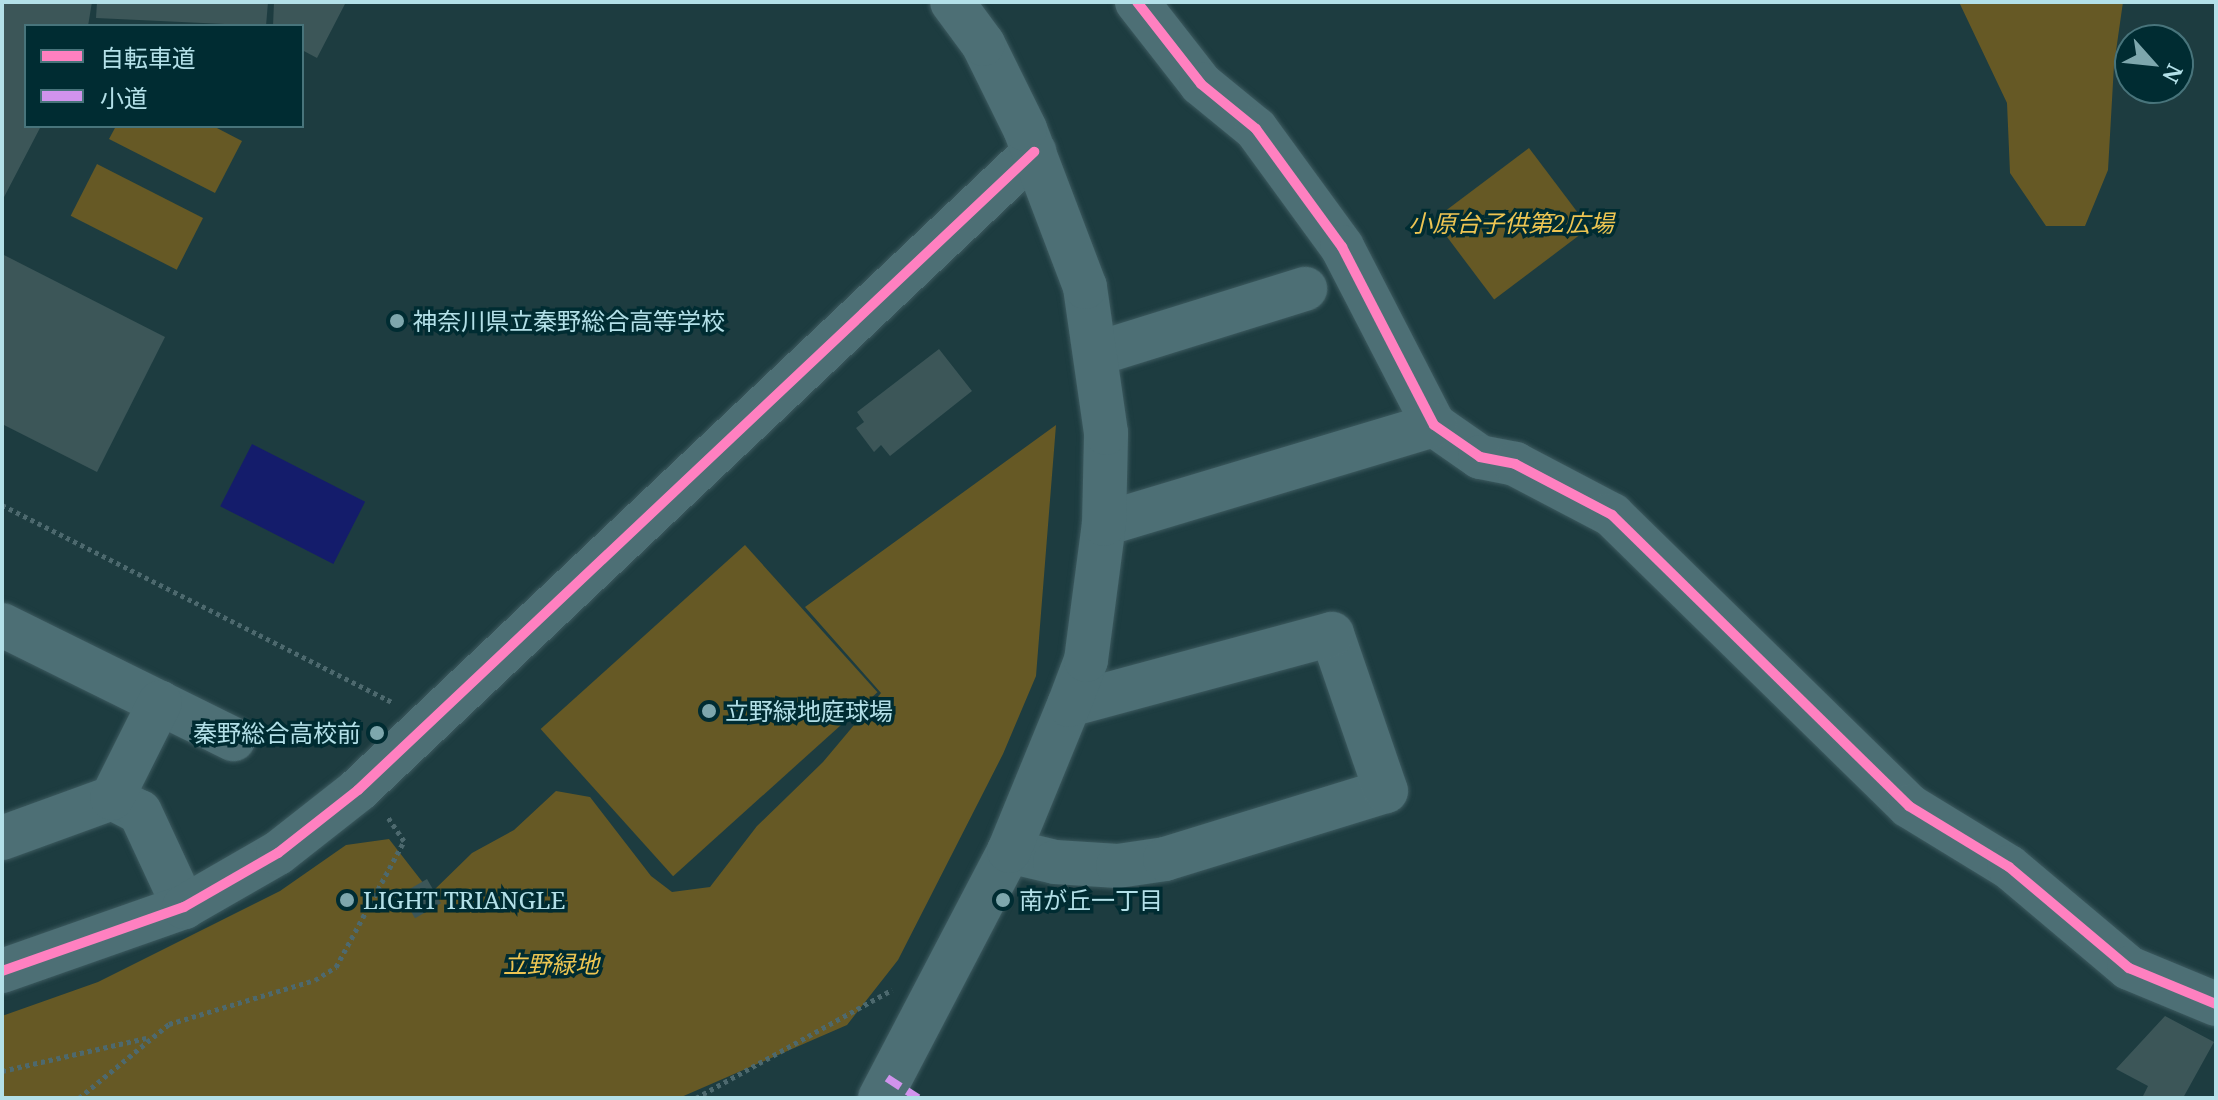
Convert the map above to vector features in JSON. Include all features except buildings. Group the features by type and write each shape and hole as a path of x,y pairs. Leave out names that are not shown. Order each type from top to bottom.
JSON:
{"street":[{"path":"880,1098 1009,851 1069,705 1086,660 1104,524 1106,433 1099,353 1085,287 1034,152 983,44 952,2"},
{"path":"1137,2 1201,84 1256,129 1342,247 1434,425 1480,457 1515,464 1612,515 1909,806 2009,867 2129,968 2216,1004"},
{"path":"2,971 184,907 278,853 358,790 1034,152"},
{"path":"1099,353 1305,289"},
{"path":"1104,524 1434,425"},
{"path":"2,625 233,739"},
{"path":"1009,851 1055,862 1118,866 1165,859 1386,791 1332,634 1069,705"},
{"path":"2,838 112,798 160,702"},
{"path":"112,798 140,812 184,907"}],"path":[{"path":"2,505 399,706"},
{"path":"79,1098 147,1038 169,1024 315,980 336,967 404,841 380,807"},
{"path":"696,1098 901,985"},
{"path":"2,1071 147,1038"}],"green space":[{"path":"1959,2 2123,2 2120,24 2114,24 2108,170 2085,226 2046,226 2010,173 2007,103"},
{"path":"115,128 217,128 242,141 215,193 109,139"},
{"name":"小原台子供第2広場","path":"1529,148 1589,228 1494,299 1434,220"},
{"path":"97,164 203,218 177,270 71,216"},
{"name":"立野緑地","path":"1056,425 1036,676 1003,754 898,960 847,1025 679,1098 2,1098 2,1016 98,982 280,891 346,845 389,839 431,893 472,853 514,830 556,791 590,797 651,876 672,892 710,887 757,826 823,762 881,693 805,607"},
{"name":"立野緑地庭球場","path":"745,545 877,692 673,876 541,729"}],"shaded area":[{"path":"252,444 365,502 333,564 220,506"}],"marked path":[{"path":"887,1078 918,1098"}],"cycle path":[{"path":"1137,2 1201,84 1256,129 1342,247 1434,425 1480,457 1515,464 1612,515 1909,806 2009,867 2129,968 2216,1004"},
{"path":"2,971 184,907 278,853 358,790 1034,152"}],"place":[{"name":"神奈川県立秦野総合高等学校","path":"397,321"},
{"name":"立野緑地庭球場","path":"709,711"},
{"name":"秦野総合高校前","path":"377,733"},
{"name":"LIGHT TRIANGLE","path":"347,900"},
{"name":"南が丘一丁目","path":"1003,900"}]}
